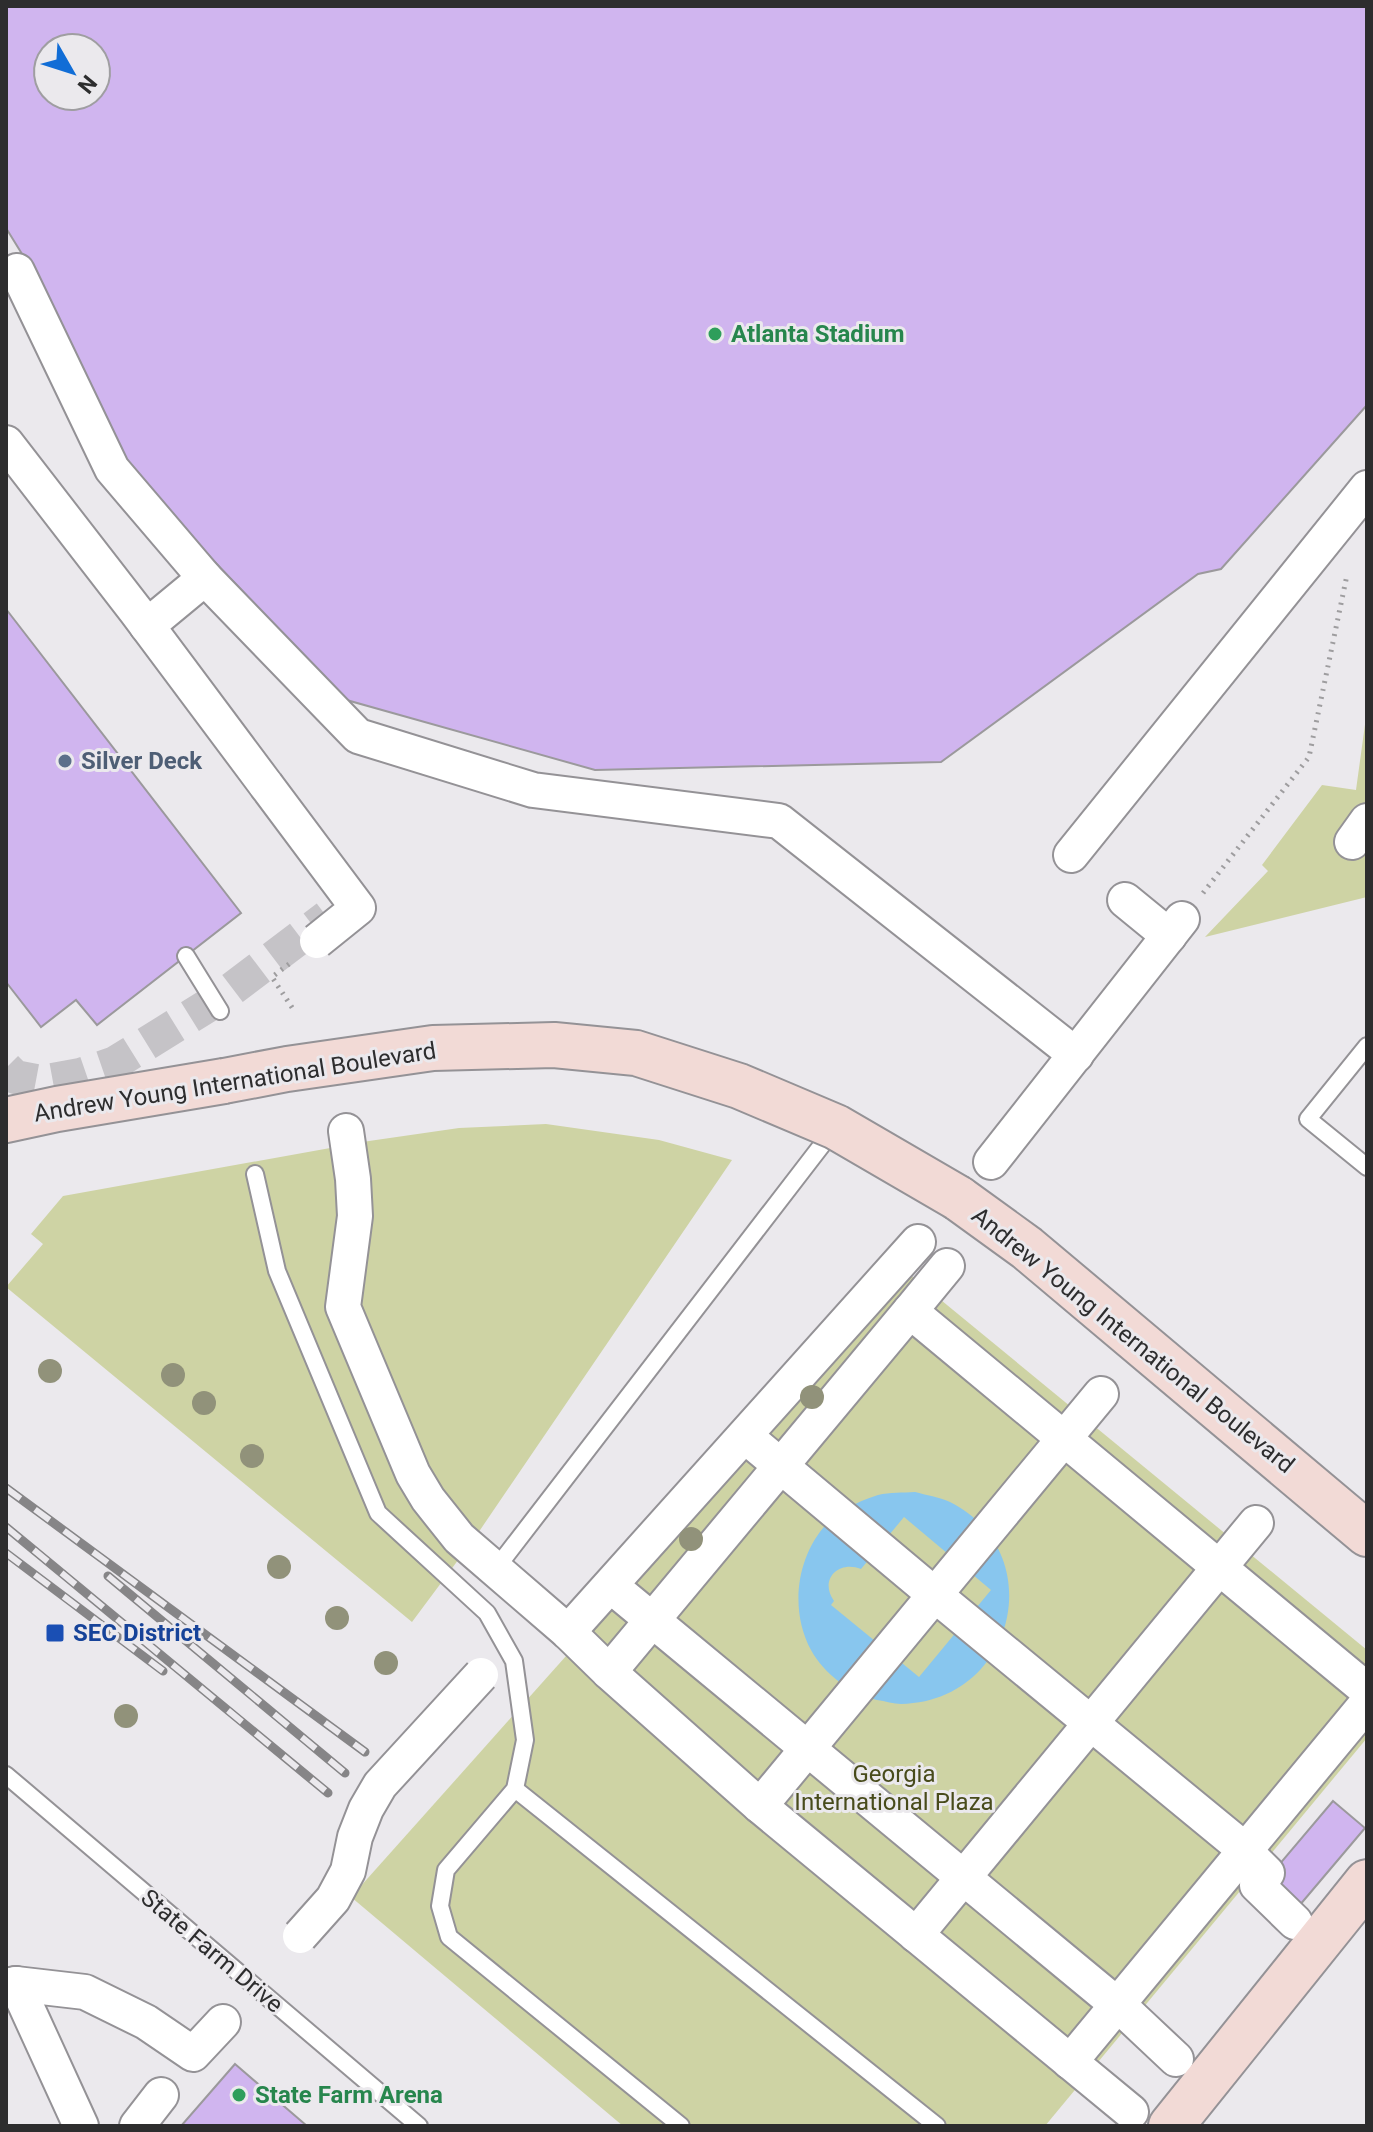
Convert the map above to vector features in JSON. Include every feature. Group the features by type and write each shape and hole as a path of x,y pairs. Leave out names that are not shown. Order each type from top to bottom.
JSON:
{"street":[{"path":"17,271 112,469 205,578 358,736 533,790 779,821 1076,1055"},
{"path":"6,443 358,908 317,941"},
{"path":"1071,855 1367,488"},
{"path":"147,626 205,578"},
{"path":"991,1162 1176,928 1125,900"},
{"name":"Andrew Young International Boulevard","path":"6,1120 287,1069 418,1050 554,1045 636,1053 739,1086 836,1127 958,1198 1027,1248 1367,1534"},
{"path":"346,1131 355,1216 343,1307 413,1474 428,1499 459,1538 760,1806 1070,2062 1151,2119 1367,1882"},
{"path":"568,1632 918,1242"},
{"path":"609,1672 947,1266"},
{"path":"910,1311 1367,1690"},
{"path":"760,1806 1101,1394"},
{"path":"745,1436 1246,1851 1267,1873 1257,1885 1295,1922"},
{"path":"916,1935 1256,1523"},
{"path":"611,1586 1117,2006 1176,2059"},
{"path":"300,1936 324,1910 348,1871 355,1837 380,1785 481,1675"},
{"path":"1070,2062 1367,1703"},
{"path":"11,1985 85,1992 146,2022 193,2054 223,2022"},
{"path":"11,1985 81,2126"},
{"path":"137,2126 161,2095"}],"lane":[{"path":"186,956 220,1011"},
{"path":"1367,1046 1308,1119 1367,1167"},
{"path":"504,1558 836,1127"},
{"path":"255,1174 277,1271 378,1513 487,1613 514,1661 525,1740 515,1789 446,1870 440,1906 449,1937 681,2126"},
{"name":"State Farm Drive","path":"6,1775 419,2126"},
{"path":"515,1789 937,2126"}],"path":[{"path":"1176,928 1309,757 1350,562"},
{"path":"272,977 293,1009"}],"green space":[{"path":"1367,710 1367,897 1205,937 1268,871 1262,865 1322,785 1356,790"},
{"path":"546,1124 659,1140 732,1160 476,1536 412,1622 6,1287 43,1244 31,1234 63,1196 369,1141 459,1128"},
{"name":"Georgia International Plaza","path":"908,1273 1367,1650 1367,1738 1045,2126 623,2126 351,1897"}],"water":[{"path":"915,1492 950,1502 982,1525 1001,1555 1009,1588 1006,1621 993,1653 971,1679 940,1697 898,1704 858,1693 839,1682 823,1667 804,1633 798,1598 800,1579 812,1545 835,1516 878,1495","holes":["904,1517 991,1590 919,1677 831,1605 834,1601 829,1586 830,1579 838,1570 845,1567 861,1569"]}],"building":[{"name":"Atlanta Stadium","path":"6,6 1367,6 1367,405 1221,569 1198,574 941,762 595,770 343,699 129,470 27,262 6,228"},
{"name":"Silver Deck","path":"6,609 241,913 97,1025 76,1000 41,1027 6,982"},
{"path":"1333,1801 1365,1828 1299,1906 1267,1879"},
{"name":"State Farm Arena","path":"235,2064 307,2126 181,2126"}],"tunnel":[{"path":"6,1068 15,1077 42,1082 80,1075 115,1063 220,998 327,917"}],"railway":[{"path":"6,1488 365,1752"},
{"path":"6,1527 328,1793"},
{"path":"6,1553 163,1671"},
{"path":"108,1576 345,1773"}],"place":[{"name":"Atlanta Stadium","path":"715,334"},
{"name":"Silver Deck","path":"65,761"},
{"name":"SEC District","path":"55,1633"},
{"name":"State Farm Arena","path":"239,2095"}]}
